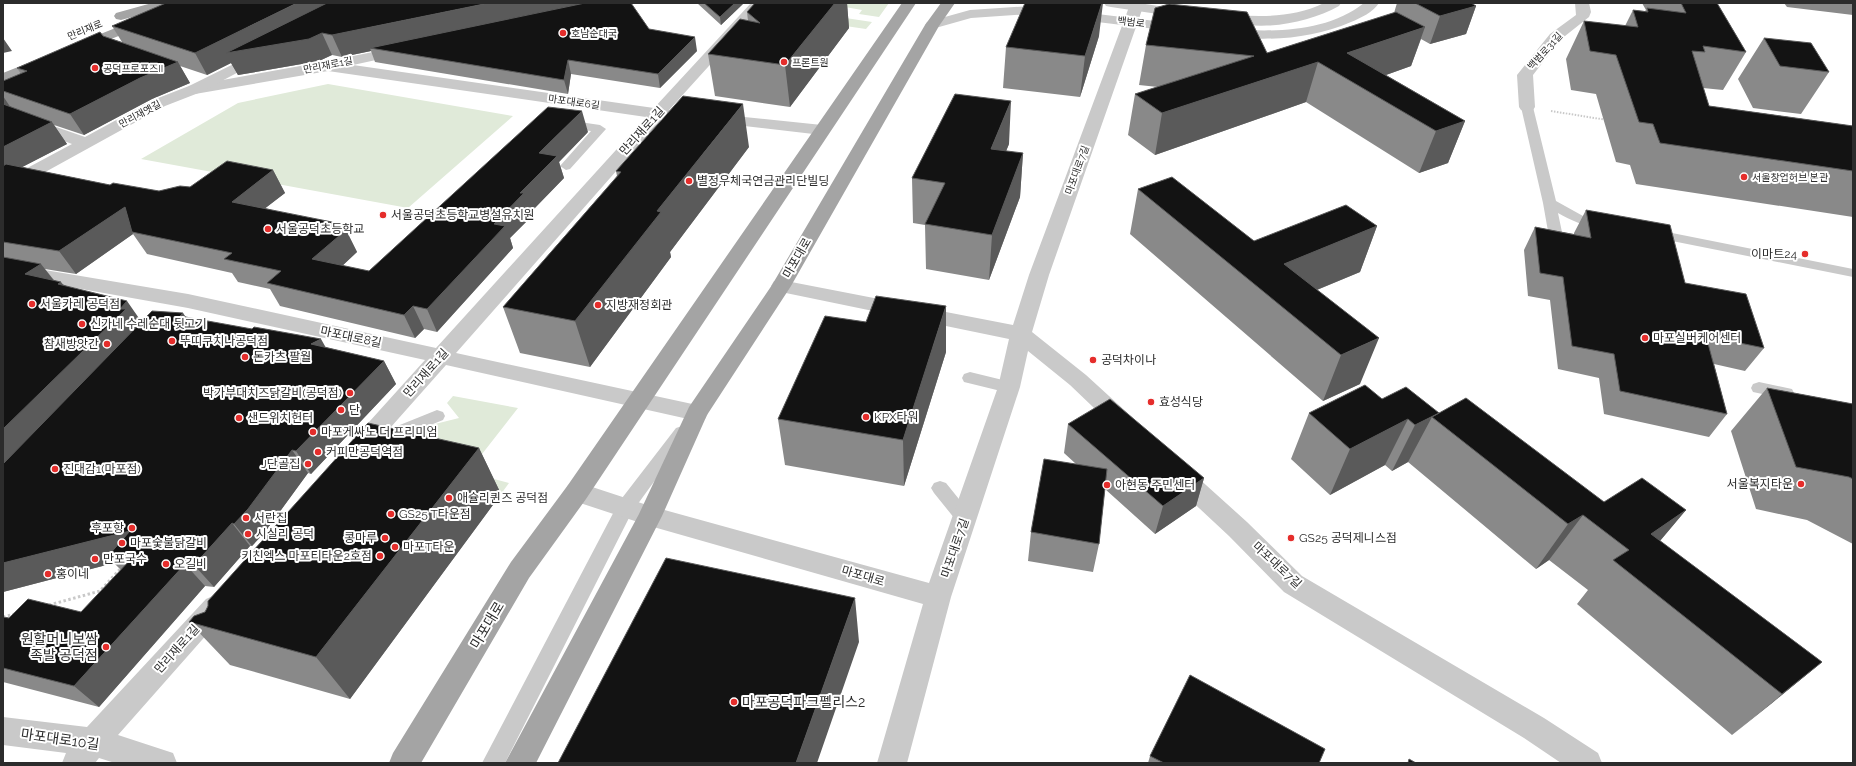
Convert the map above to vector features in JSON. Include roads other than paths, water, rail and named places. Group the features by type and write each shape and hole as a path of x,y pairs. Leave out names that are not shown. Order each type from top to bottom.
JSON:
{"main road":[{"name":"마포대로","path":"404,763 520,570 577,492 638,400 909,3"},
{"name":"마포대로","path":"520,763 650,516 697,413 781,286 932,25 948,3"},
{"name":"만리재로","path":"3,64 103,27 142,10 172,8"},
{"name":"만리재로","path":"3,78 103,27 139,23 172,8"}],"street":[{"path":"142,10 155,3"},
{"name":"만리재로1길","path":"344,465 658,113 759,3"},
{"name":"백범로","path":"1111,3 1133,15 1193,29"},
{"path":"1224,17 1264,20 1290,18 1309,14 1334,3"},
{"path":"1215,32 1272,36 1298,34 1339,23 1372,3"},
{"name":"백범로31길","path":"1527,108 1524,74 1555,37 1582,18 1584,12 1582,3"},
{"name":"백범로","path":"932,25 970,14 1031,10 1133,15 1188,14"},
{"name":"마포대로7길","path":"892,763 938,597 1009,387 1021,334 1039,275 1133,15"},
{"name":"만리재로1길","path":"192,82 328,66 419,46"},
{"name":"만리재옛길","path":"4,187 159,103 192,82 272,49"},
{"name":"마포대로6길","path":"328,66 560,104 822,130"},
{"path":"20,120 86,143"},
{"name":"마포대로8길","path":"3,270 188,301 697,413"},
{"path":"781,286 1021,334 1078,380 1141,439"},
{"path":"172,317 188,301"},
{"name":"마포대로7길","path":"1164,460 1238,529 1293,584 1528,724 1587,763"},
{"name":"마포대로","path":"577,492 650,516 938,597"},
{"name":"만리재로1길","path":"85,753 228,592"},
{"name":"마포대로10길","path":"3,731 85,753 162,763"}],"lane":[{"path":"1527,108 1550,203 1556,237"},
{"path":"556,123 600,129 566,166"},
{"path":"1550,203 1579,219 1618,227"},
{"path":"1642,231 1853,273"},
{"path":"970,378 1009,387"},
{"path":"1759,388 1798,395"},
{"path":"493,763 625,507 697,413"},
{"path":"359,447 437,416"},
{"path":"940,488 964,519"},
{"path":"228,592 231,614"}],"place":[{"name":"호남순대국","path":"563,33"},
{"name":"프론트원","path":"784,62"},
{"name":"공덕프로포즈II","path":"95,68"},
{"name":"서울창업허브 본관","path":"1744,177"},
{"name":"별정우체국연금관리단빌딩","path":"689,181"},
{"name":"서울공덕초등학교병설유치원","path":"383,215"},
{"name":"서울공덕초등학교","path":"268,229"},
{"name":"이마트24","path":"1805,254"},
{"name":"서울카레 공덕점","path":"32,304"},
{"name":"지방재정회관","path":"598,305"},
{"name":"신가네 수레순대 뒷고기","path":"82,324"},
{"name":"마포실버케어센터","path":"1645,338"},
{"name":"뚜띠쿠치나공덕점","path":"172,341"},
{"name":"참새방앗간","path":"107,344"},
{"name":"돈카츠 팔월","path":"245,357"},
{"name":"공덕차이나","path":"1093,360"},
{"name":"박가부대치즈닭갈비(공덕점)","path":"350,393"},
{"name":"효성식당","path":"1151,402"},
{"name":"단","path":"341,410"},
{"name":"KPX타워","path":"866,417"},
{"name":"샌드위치헌터","path":"239,418"},
{"name":"마포게싸노 더 프리미엄","path":"313,432"},
{"name":"커피만공덕역점","path":"318,452"},
{"name":"J단골집","path":"308,464"},
{"name":"진대감1(마포점)","path":"55,469"},
{"name":"서울복지타운","path":"1801,484"},
{"name":"아현동 주민센터","path":"1107,485"},
{"name":"애슐리퀸즈 공덕점","path":"449,498"},
{"name":"GS25 T타운점","path":"391,514"},
{"name":"서란집","path":"246,518"},
{"name":"후포항","path":"132,528"},
{"name":"시실리 공덕","path":"248,534"},
{"name":"콩마루","path":"385,538"},
{"name":"GS25 공덕제니스점","path":"1291,538"},
{"name":"마포숯불닭갈비","path":"122,543"},
{"name":"마포T타운","path":"395,547"},
{"name":"키친엑스 마포티타운2호점","path":"380,556"},
{"name":"만포국수","path":"95,559"},
{"name":"오길비","path":"166,564"},
{"name":"홍이네","path":"48,574"},
{"name":"원할머니보쌈 족발 공덕점","path":"106,647"},
{"name":"마포공덕파크펠리스2","path":"734,702"}]}
